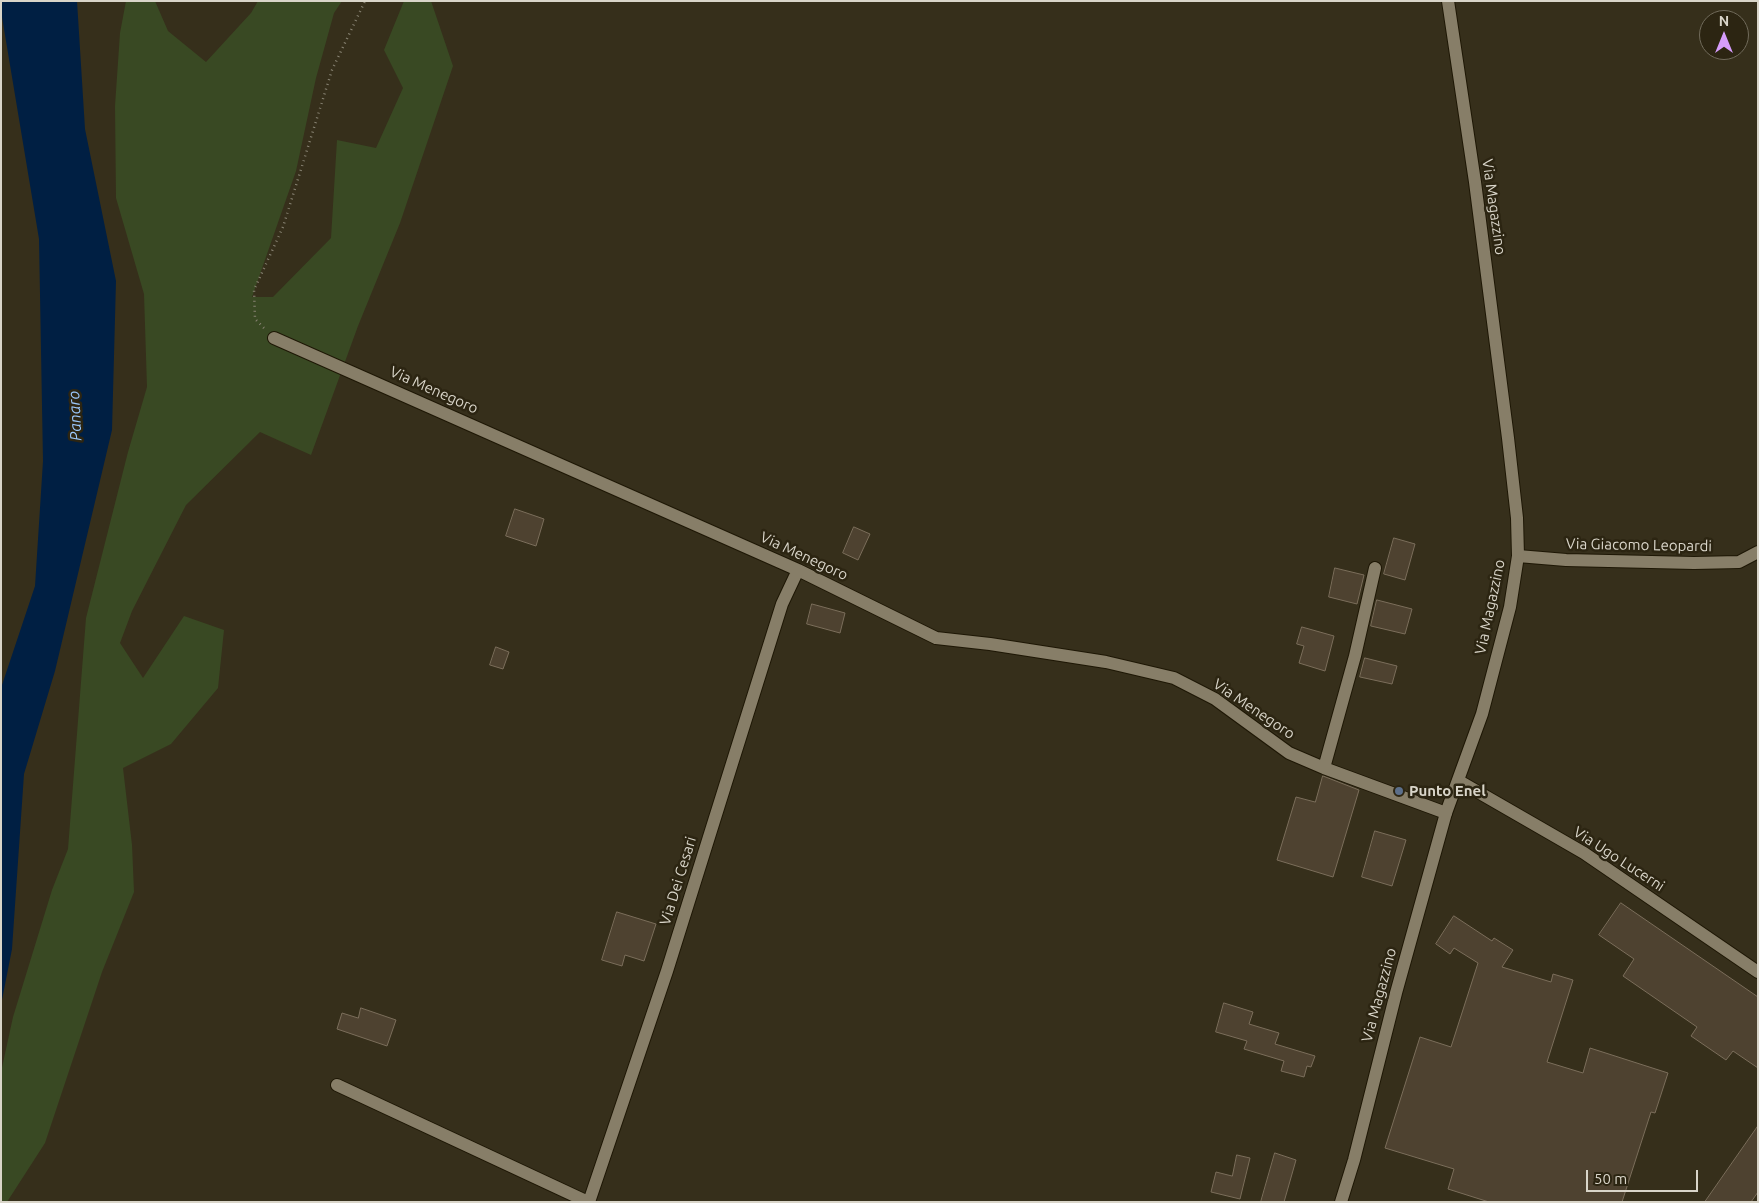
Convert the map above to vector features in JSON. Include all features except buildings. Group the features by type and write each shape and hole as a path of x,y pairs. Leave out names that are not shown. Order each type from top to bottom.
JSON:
{"street":[{"name":"Via Magazzino","path":"1343,1201 1396,993 1446,813 1482,714 1510,607 1518,556 1517,518 1475,182 1448,1"},
{"name":"Via Menegoro","path":"274,338 798,570 936,638 990,644 1106,662 1174,678 1215,699 1289,753 1324,768 1446,813"},
{"name":"Via Giacomo Leopardi","path":"1518,556 1566,560 1703,563 1739,562 1758,552"},
{"path":"1324,768 1355,656 1375,568"},
{"name":"Via Dei Cesari","path":"337,1085 589,1202 667,971 782,604 798,570"},
{"name":"Via Ugo Lucerni","path":"1459,781 1584,853 1758,972"}],"path":[{"path":"274,338 255,319 254,290 282,227 332,70 365,1"}],"green space":[{"path":"126,1 155,1 168,31 206,62 251,13 258,1 342,1 334,13 316,78 296,171 252,297 273,297 331,238 337,140 376,148 403,88 384,50 404,1 431,1 453,66 400,223 358,326 311,455 260,432 186,505 132,611 120,643 143,678 184,616 224,630 218,688 171,744 123,768 132,845 134,892 102,972 45,1143 7,1202 1,1202 1,1072 13,1017 52,890 68,849 86,618 128,452 147,387 144,294 116,198 115,106 120,33"}],"water":[{"name":"Panaro","path":"1,1 77,1 85,129 116,281 112,430 55,671 24,774 12,949 1,1005 1,688 35,586 43,461 39,239 1,11"}],"place":[{"name":"Punto Enel","path":"1399,791"}]}
